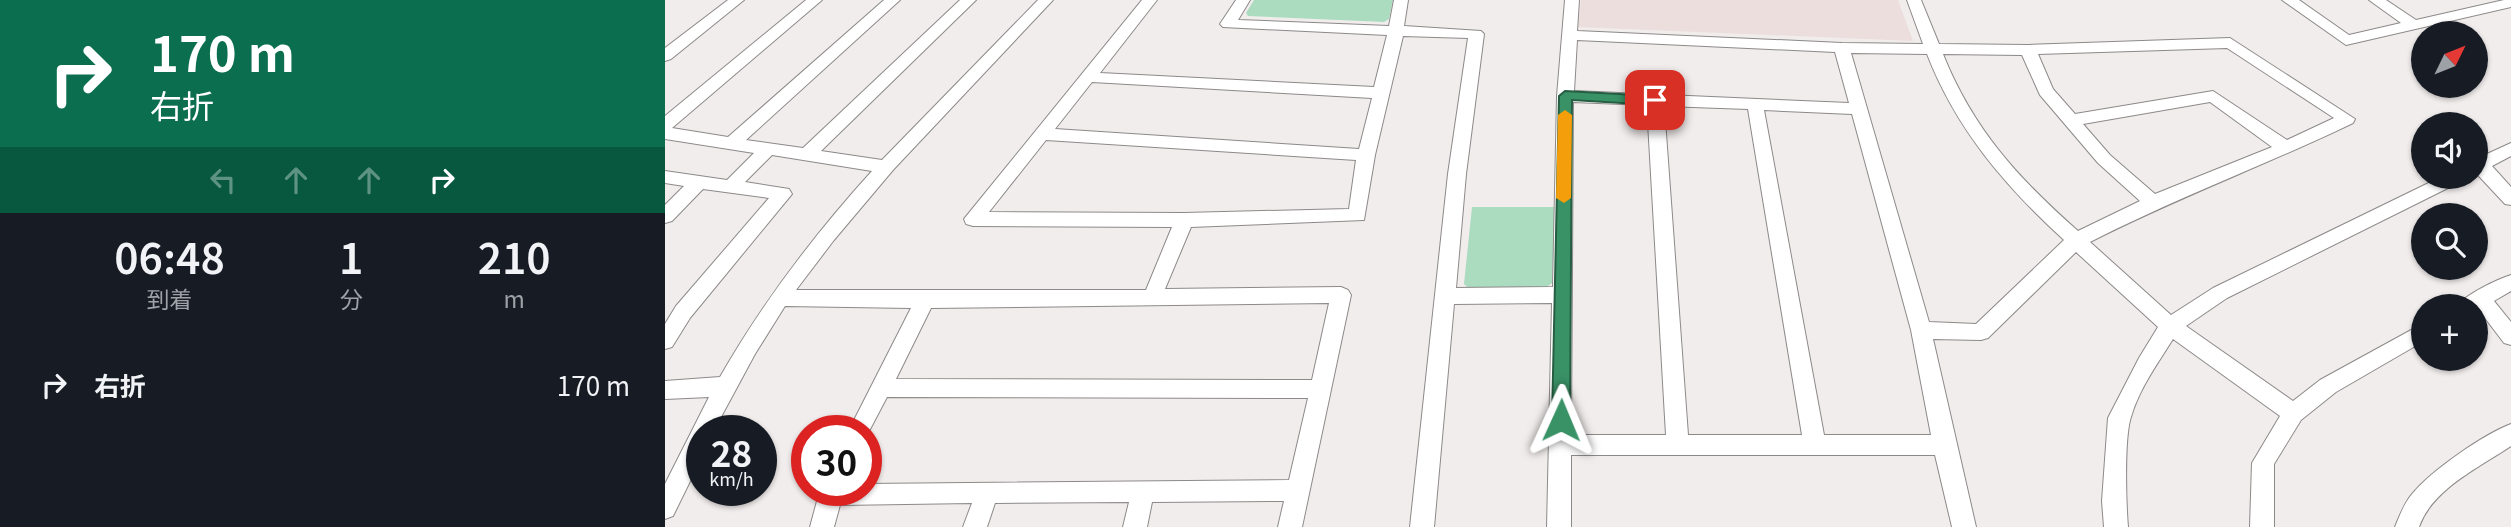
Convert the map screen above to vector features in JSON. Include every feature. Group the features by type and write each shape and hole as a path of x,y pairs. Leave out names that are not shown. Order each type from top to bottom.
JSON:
{"street":[{"path":"665,56 737,0"},
{"path":"665,125 815,0"},
{"path":"732,143 893,0"},
{"path":"807,155 969,0"},
{"path":"712,415 727,384 799,271 885,167 1046,0"},
{"path":"1150,0 974,219 1184,220 1357,215 1366,155 1396,32 1401,0"},
{"path":"1243,0 1228,23 1476,34 1457,174 1422,527"},
{"path":"1559,527 1565,96 1572,0"},
{"path":"1913,0 1962,113 1996,161 2029,198 2170,326 2293,413"},
{"path":"2290,0 2346,40 2411,27"},
{"path":"2376,0 2411,23"},
{"path":"2461,0 2481,12"},
{"path":"2439,21 2511,3"},
{"path":"1568,35 1842,48 2028,50 2230,43 2347,119 2286,148 2153,202 2075,241 1982,332 1921,330"},
{"path":"1842,48 1921,330 1964,527"},
{"path":"2028,50 2046,91 2104,159 2153,202"},
{"path":"1088,77 1379,93"},
{"path":"1565,96 1859,109"},
{"path":"2072,120 2213,96 2286,148"},
{"path":"1655,100 1678,445"},
{"path":"1755,104 1815,446"},
{"path":"665,133 885,167"},
{"path":"1040,134 1366,155"},
{"path":"2488,161 2511,149"},
{"path":"730,187 767,150"},
{"path":"2488,176 2511,199"},
{"path":"665,177 783,194 674,313 665,341"},
{"path":"665,216 699,182"},
{"path":"2116,527 2114,501 2119,418 2146,364 2170,326 2220,293 2432,189"},
{"path":"1151,298 1184,220"},
{"path":"2488,294 2511,282"},
{"path":"781,298 925,300 1342,295 1290,527"},
{"path":"1445,296 1562,295"},
{"path":"868,415 925,300"},
{"path":"2488,315 2511,337"},
{"path":"2262,527 2263,463 2293,413 2328,386 2411,338"},
{"path":"665,390 711,388 727,384"},
{"path":"881,388 1321,389"},
{"path":"2407,527 2409,517 2425,494 2511,434"},
{"path":"1560,445 1944,445"},
{"path":"665,508 686,466"},
{"path":"882,492 1143,493 1297,490"},
{"path":"975,527 988,491"},
{"path":"1135,527 1143,493"},
{"path":"822,527 827,506"}],"shaded area":[{"path":"1581,0 1898,0 1913,41 1578,27"}],"green space":[{"path":"1254,0 1393,0 1389,19 1384,22 1248,16 1246,13"},
{"path":"1472,207 1555,207 1552,283 1547,287 1468,288 1464,284"}],"slow traffic":[{"path":"1564,198 1565,115"}],"route":[{"path":"1561,420 1565,96 1655,100"}]}
